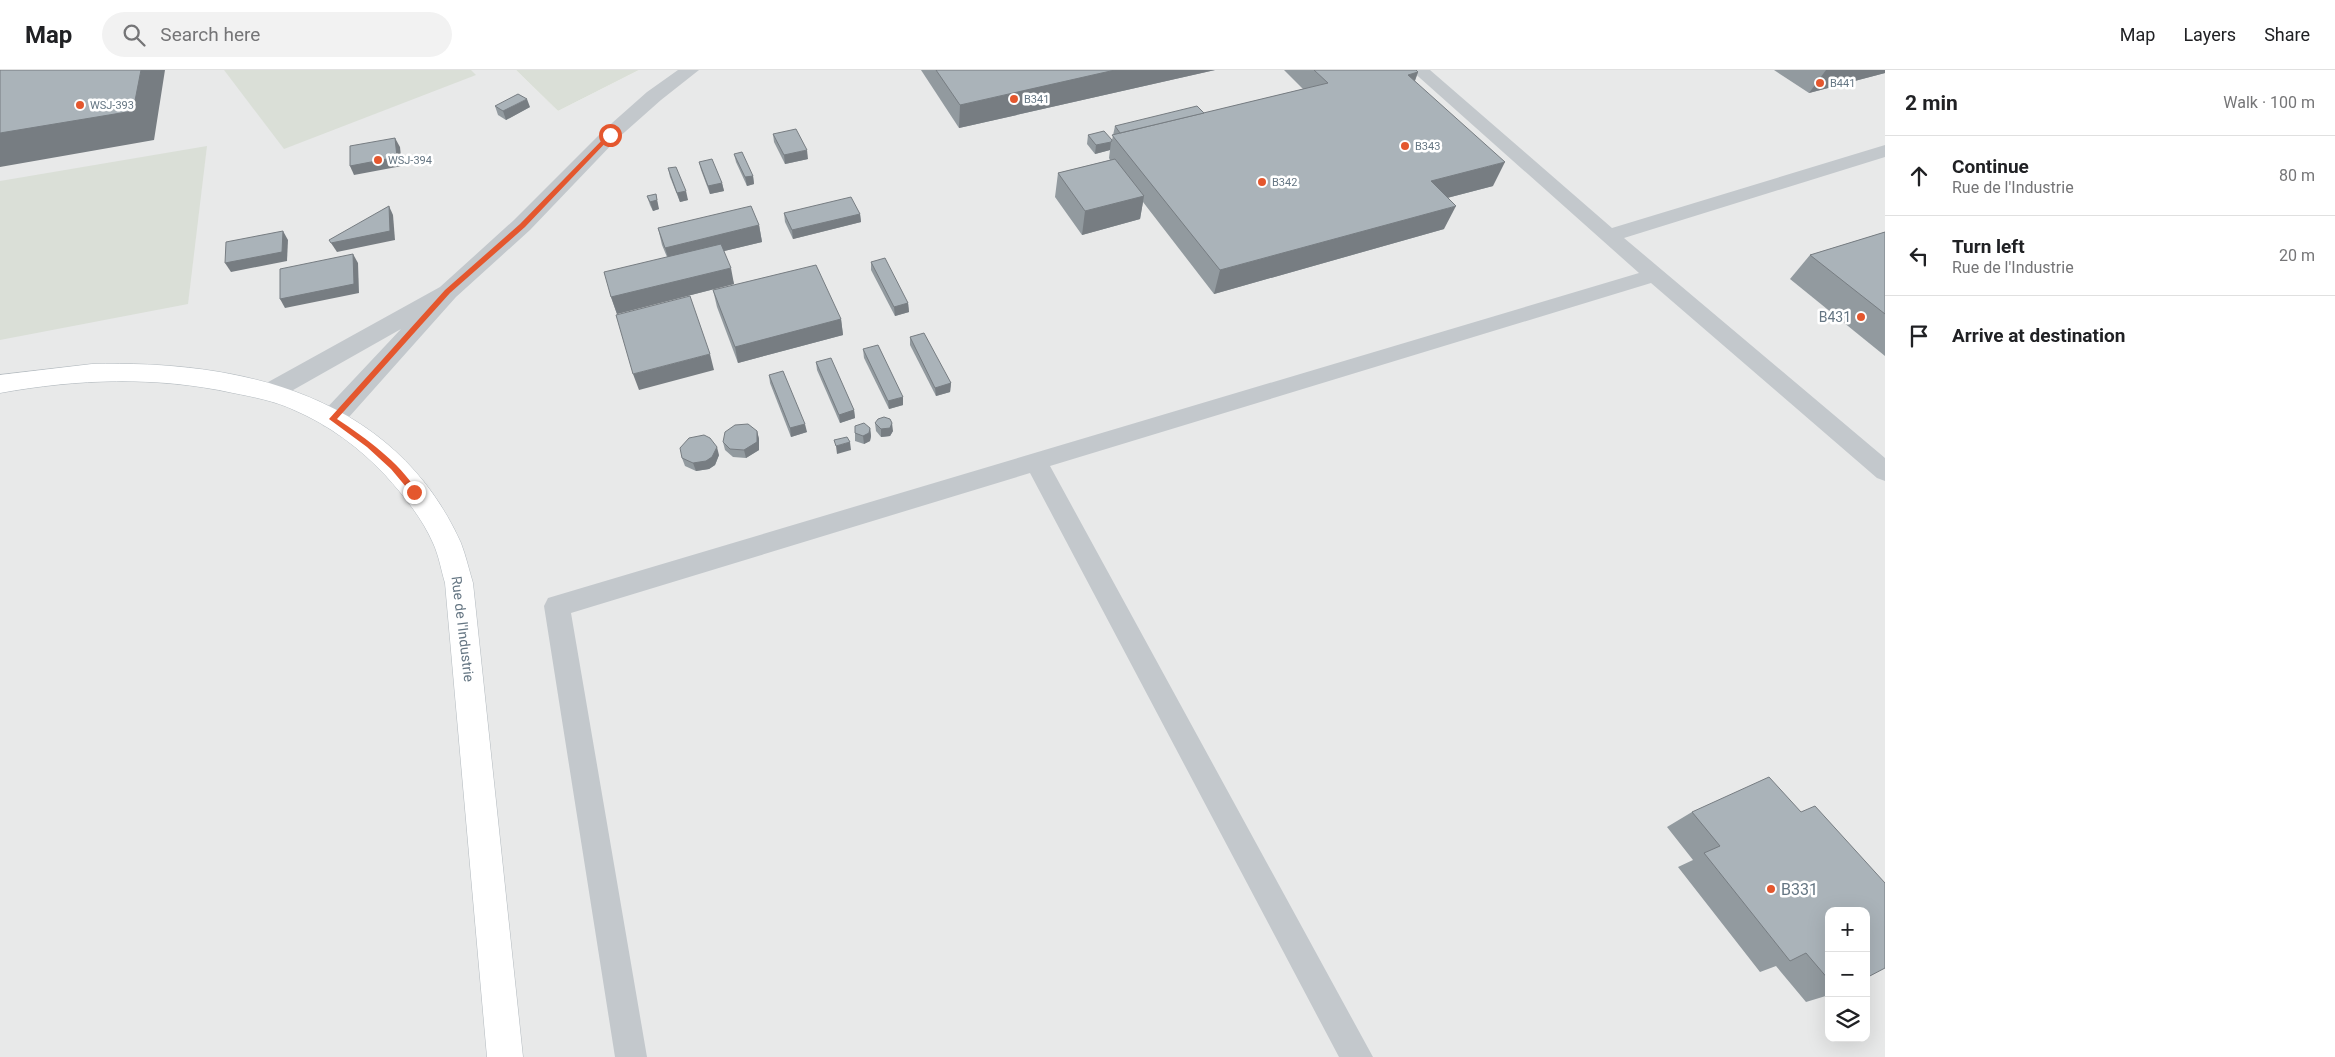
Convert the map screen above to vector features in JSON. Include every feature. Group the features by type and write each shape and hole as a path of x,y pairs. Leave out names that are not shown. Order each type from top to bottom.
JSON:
{"main road":[{"name":"Rue de l'Industrie","path":"0,384 69,373 125,371 188,375 270,392 302,403 332,419 370,445 393,467 414,492 435,520 448,545 459,583 505,1057"}],"street":[{"path":"332,419 448,292 522,225 610,135 654,96 690,70"},
{"path":"270,392 448,292"}],"lane":[{"path":"1420,70 1654,275 1885,472"},
{"path":"1609,236 1885,151"},
{"path":"631,1057 557,606 1654,275"},
{"path":"1036,462 1357,1057"}],"shaded area":[{"path":"0,70 516,70 558,111 639,70 1885,70 1885,1057 0,1057"},
{"path":"224,70 471,70 476,75 284,149"},
{"path":"516,70 639,70 558,111"},
{"path":"207,146 188,304 0,340 0,181"}],"building":[{"path":"0,70 141,70 133,111 0,133"},
{"path":"936,70 1115,70 960,105"},
{"name":"B342","path":"1314,70 1416,70 1418,72 1408,75 1505,162 1431,181 1456,206 1220,270 1112,135 1328,83"},
{"path":"518,94 527,99 503,111 495,106"},
{"path":"1197,106 1204,113 1120,133 1115,126"},
{"path":"796,129 807,150 784,155 773,134"},
{"path":"1104,131 1112,140 1111,142 1096,145 1088,135"},
{"path":"395,138 397,157 350,166 350,146"},
{"path":"742,152 753,176 745,177 734,154"},
{"path":"712,159 722,183 708,186 699,162"},
{"path":"1115,159 1144,196 1085,211 1058,173"},
{"path":"676,167 686,191 677,193 668,168"},
{"path":"656,194 657,200 650,202 647,196"},
{"path":"851,197 860,214 792,230 784,213"},
{"path":"389,206 390,231 331,243 329,240"},
{"path":"751,206 759,225 665,248 658,228"},
{"path":"283,231 282,252 225,263 226,242"},
{"path":"1885,232 1885,314 1810,255"},
{"path":"721,244 731,268 611,297 604,272"},
{"path":"353,254 354,284 280,299 280,269"},
{"path":"885,258 908,303 894,307 871,262"},
{"path":"816,265 841,319 735,347 713,290"},
{"path":"690,296 710,354 633,374 616,315"},
{"path":"924,333 951,383 935,388 910,337"},
{"path":"878,345 903,397 888,401 863,349"},
{"path":"831,358 854,410 839,415 816,362"},
{"path":"783,371 805,424 790,428 769,375"},
{"path":"884,417 890,419 892,423 890,428 881,429 875,423 878,419"},
{"path":"864,423 870,428 869,433 863,436 855,433 855,426"},
{"path":"748,424 757,431 757,442 744,450 730,449 723,442 725,432 735,425"},
{"path":"704,435 710,438 717,447 712,457 706,461 693,463 682,458 680,448 689,438"},
{"path":"847,437 850,442 836,446 834,440"},
{"name":"B331","path":"1769,777 1801,812 1815,806 1885,883 1885,968 1870,976 1870,907 1825,907 1825,975 1806,953 1790,961 1704,853 1720,846 1692,812"}],"place":[{"name":"B441","path":"1820,83"},
{"name":"B341","path":"1014,99"},
{"name":"WSJ-393","path":"80,105"},
{"name":"B343","path":"1405,146"},
{"name":"WSJ-394","path":"378,160"},
{"name":"B342","path":"1262,182"},
{"name":"B431","path":"1861,317"},
{"name":"B331","path":"1771,889"}],"route":[{"path":"414,492 393,467 370,445 332,419 448,292 522,225 610,135"}]}
